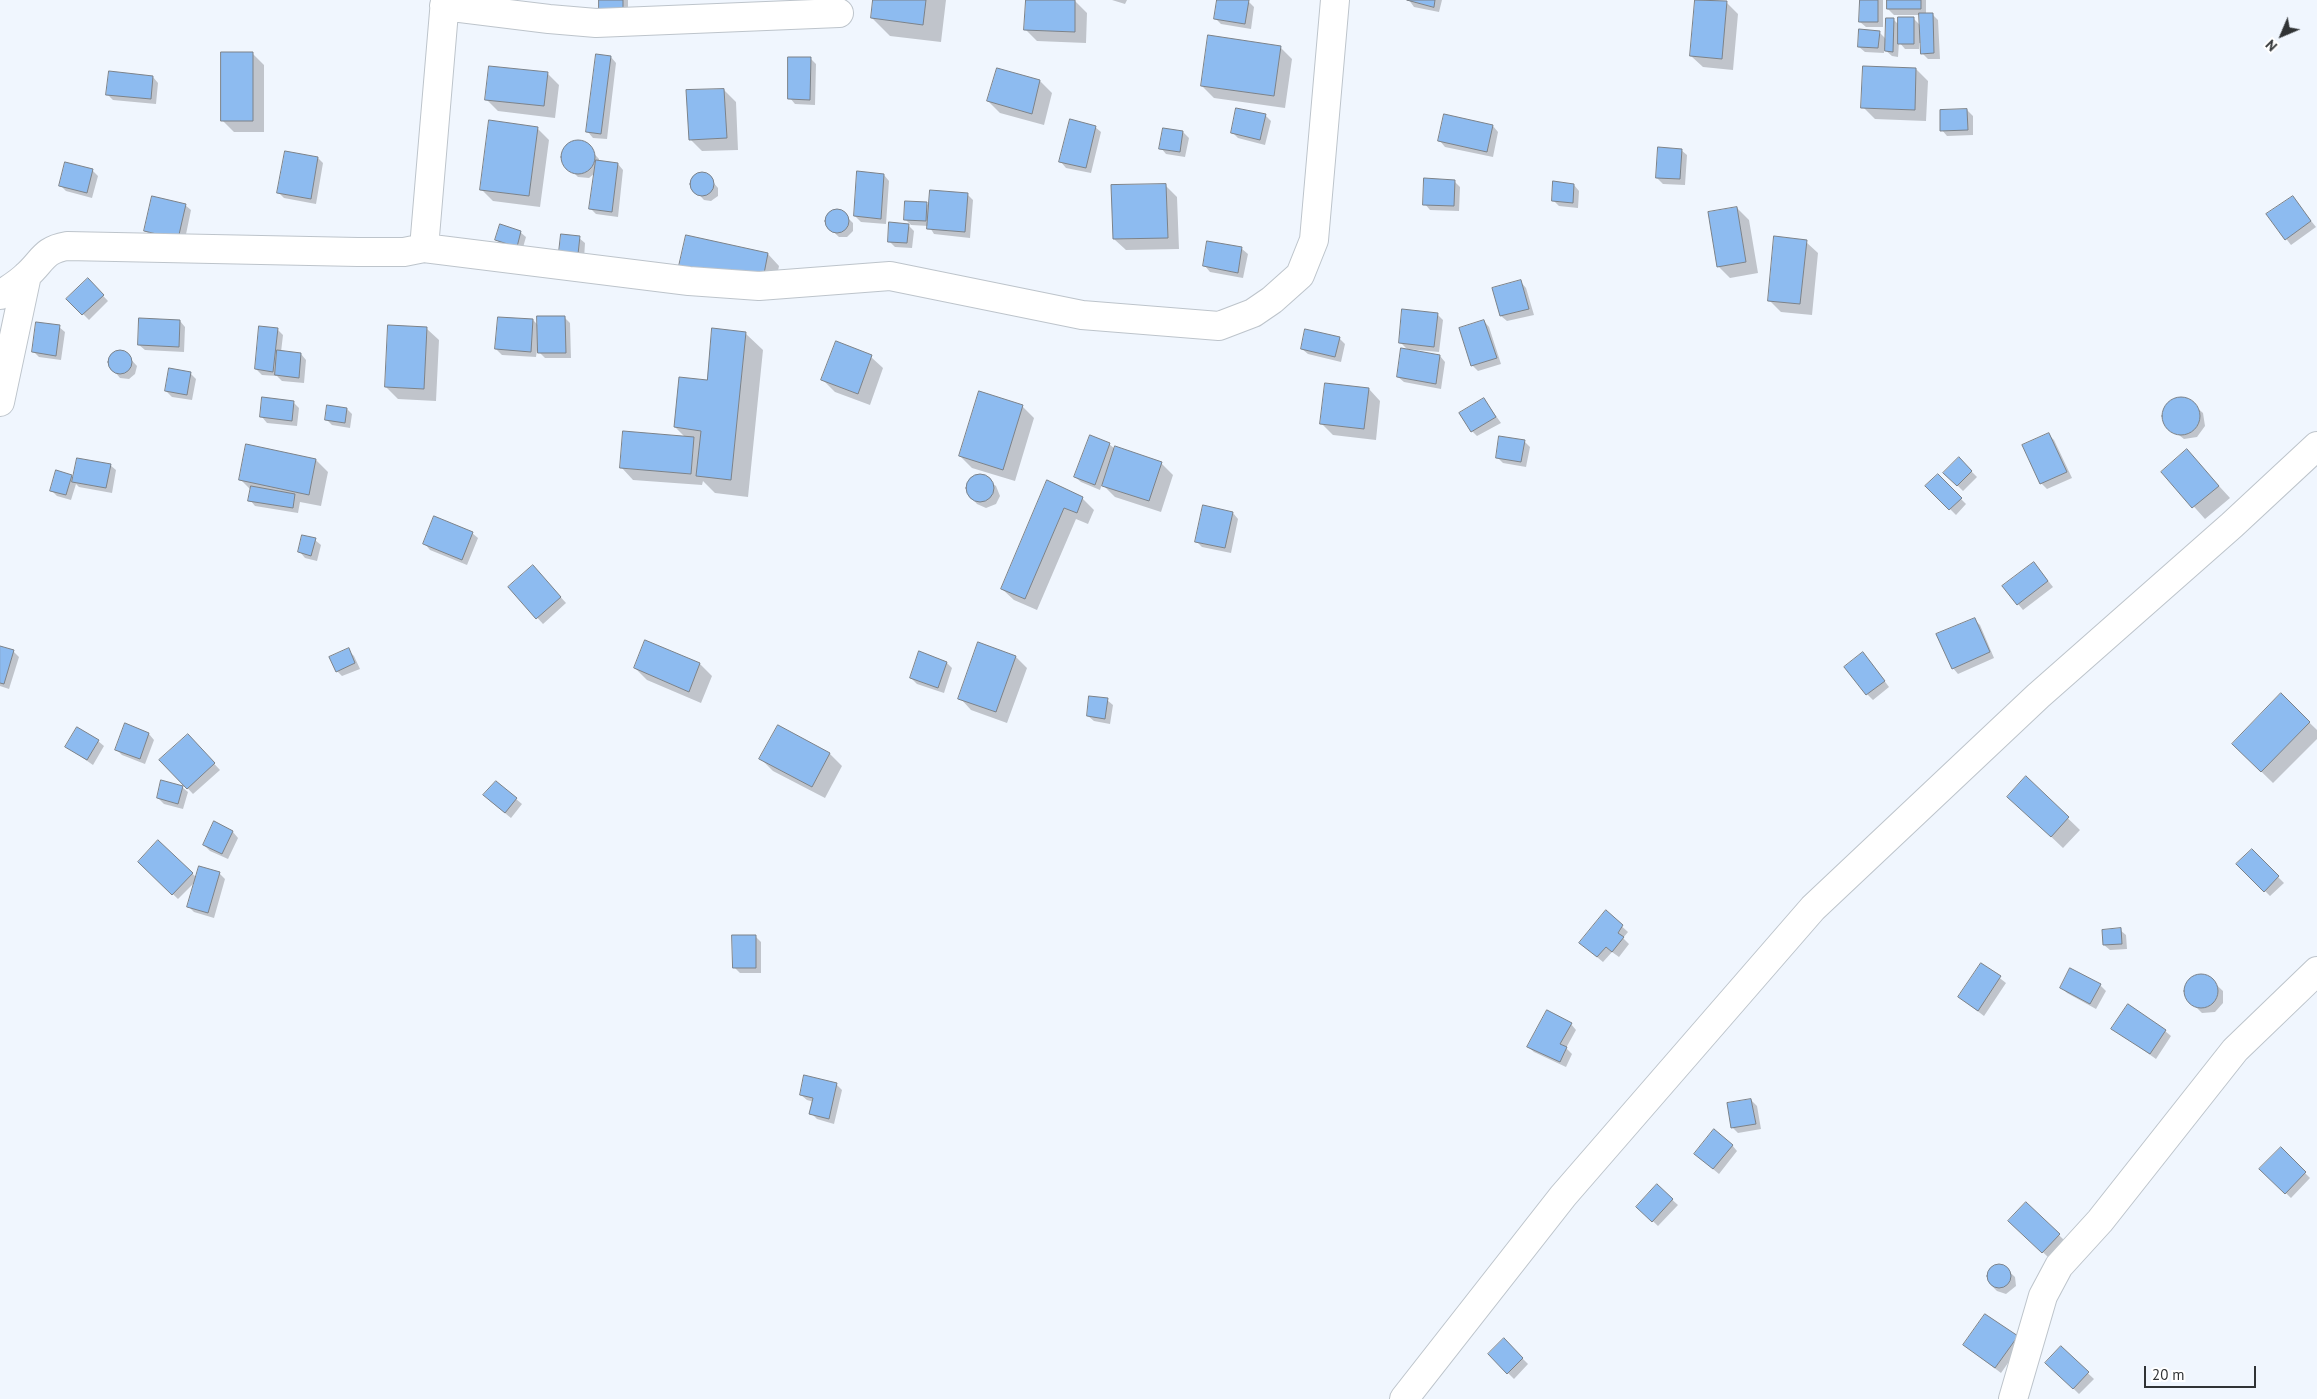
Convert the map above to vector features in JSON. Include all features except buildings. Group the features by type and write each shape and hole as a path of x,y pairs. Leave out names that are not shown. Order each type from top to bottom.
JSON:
{"street":[{"path":"0,295 27,276 44,255 54,248 67,246 358,252 404,252 424,248 689,280 759,286 890,276 1082,315 1219,326 1253,313 1272,300 1300,275 1314,240 1335,0"},
{"path":"424,248 445,3 549,19 596,23 839,13"},
{"path":"0,402 27,276"},
{"path":"1404,1399 1563,1196 1813,908 2038,696 2232,525 2317,446"},
{"path":"2013,1399 2043,1296 2058,1266 2100,1221 2235,1050 2317,971"}]}
